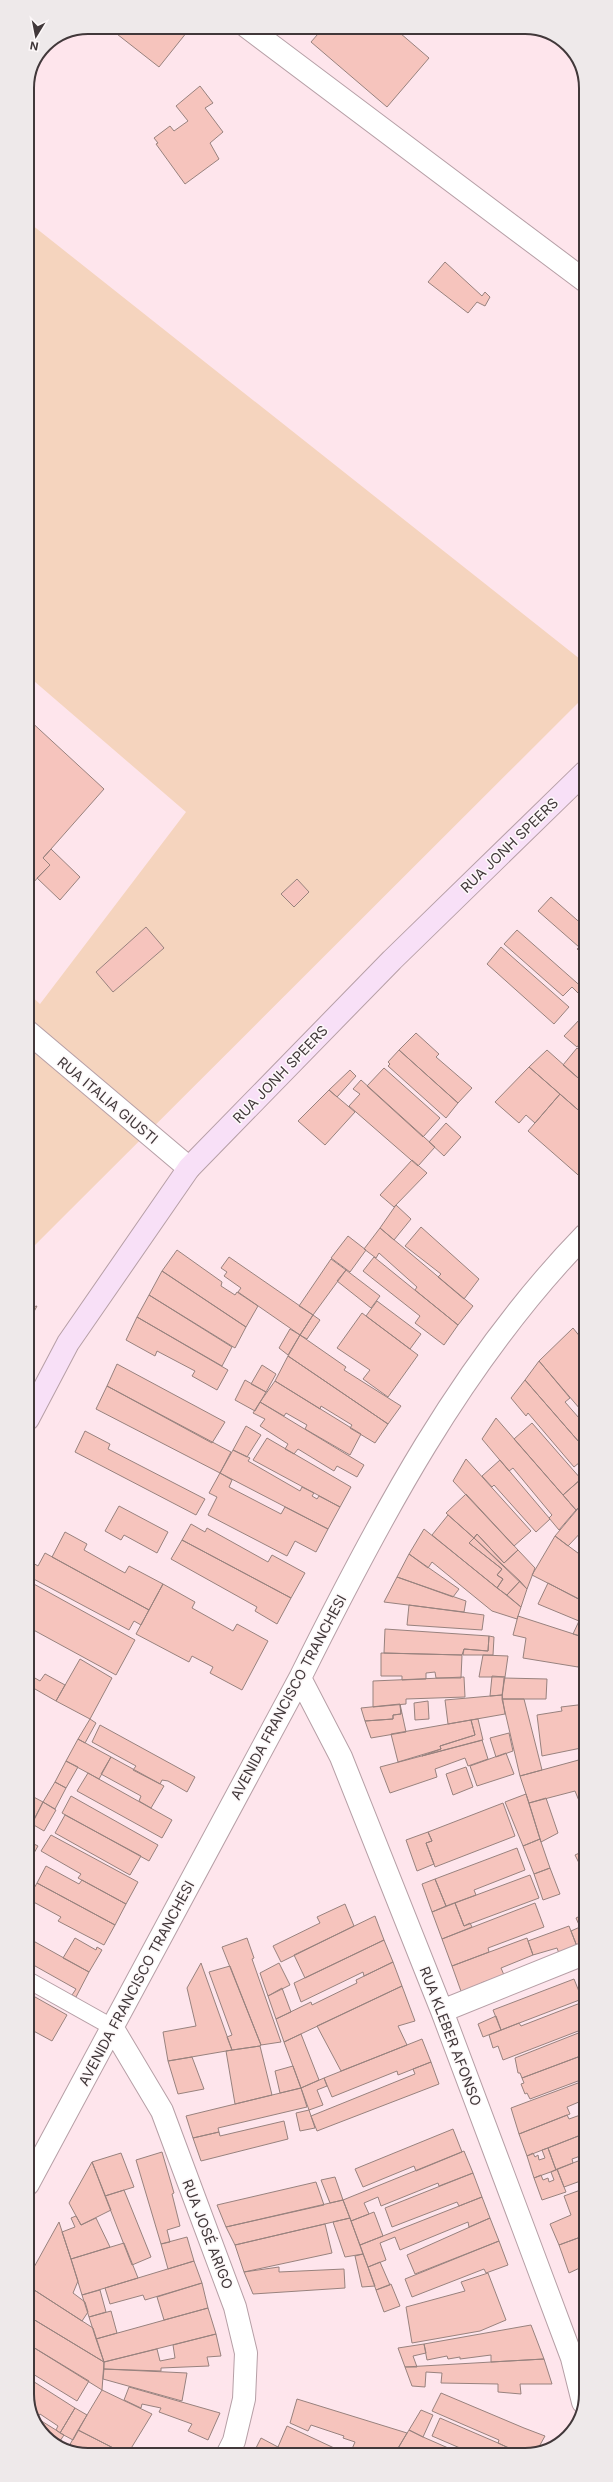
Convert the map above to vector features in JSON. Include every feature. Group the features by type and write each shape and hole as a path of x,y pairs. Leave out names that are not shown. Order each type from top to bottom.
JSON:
{"main road":[{"name":"RUA JONH SPEERS","path":"34,1408 68,1343 189,1168 392,960 579,778"}],"street":[{"path":"256,34 579,276"},
{"name":"RUA ITALIA GIUSTI","path":"34,1036 189,1168"},
{"name":"AVENIDA FRANCISCO TRANCHESI","path":"34,2173 300,1678 340,1597 434,1431 493,1342 554,1267 579,1241"},
{"name":"RUA KLEBER AFONSO","path":"300,1678 341,1756 442,2011 572,2358 579,2386"},
{"path":"442,2011 579,1956"},
{"name":"RUA JOSÉ ARIGO","path":"112,2027 162,2111 235,2306 246,2353 244,2399 234,2441 230,2448"}],"lane":[{"path":"34,1983 112,2027"}],"shaded area":[{"path":"34,227 579,658 579,702 34,1246 34,998 40,1004 186,812 34,681"}],"building":[{"path":"117,34 185,34 159,67"},
{"path":"318,34 401,34 429,58 387,107 311,42"},
{"path":"200,86 213,103 205,108 223,132 210,143 219,159 185,184 156,144 158,143 154,138 170,126 174,131 188,121 176,106"},
{"path":"445,262 482,296 485,292 490,297 485,306 477,302 468,313 428,282"},
{"path":"34,724 104,789 43,858 50,865 34,882"},
{"path":"51,849 80,877 60,900 37,878 50,865 43,858"},
{"path":"297,879 309,892 294,907 281,894"},
{"path":"551,897 579,922 579,947 538,911"},
{"path":"146,927 164,948 113,992 96,972"},
{"path":"517,930 579,985 579,994 572,987 563,996 504,944"},
{"path":"501,947 569,1007 554,1024 487,964"},
{"path":"579,1020 579,1044 577,1047 564,1036"},
{"path":"416,1033 439,1054 436,1057 472,1088 458,1103 399,1050"},
{"path":"577,1048 579,1050 579,1079 563,1065"},
{"path":"399,1050 458,1103 446,1118 388,1066 390,1064 388,1062"},
{"path":"547,1050 579,1079 579,1111 529,1067"},
{"path":"529,1067 560,1094 535,1123 526,1115 519,1123 495,1102"},
{"path":"384,1068 440,1118 423,1137 367,1086"},
{"path":"350,1070 356,1076 337,1097 329,1090"},
{"path":"361,1080 435,1147 418,1166 349,1106 360,1094 353,1089"},
{"path":"329,1090 355,1112 325,1145 298,1121"},
{"path":"560,1094 579,1111 579,1176 528,1131"},
{"path":"446,1123 461,1137 444,1156 429,1142"},
{"path":"412,1160 427,1173 394,1207 380,1195"},
{"path":"396,1205 411,1219 394,1240 380,1228"},
{"path":"421,1227 479,1279 464,1299 438,1277 441,1274 405,1246"},
{"path":"380,1228 473,1306 458,1325 415,1290 417,1287 379,1253 376,1258 364,1249"},
{"path":"348,1236 366,1250 350,1272 331,1258"},
{"path":"177,1250 222,1282 221,1286 235,1295 237,1292 258,1306 246,1327 162,1271"},
{"path":"229,1257 313,1315 300,1335 238,1292 241,1288 224,1276 227,1272 221,1268"},
{"path":"374,1257 458,1325 444,1345 415,1323 420,1316 363,1271"},
{"path":"331,1259 346,1270 313,1315 299,1306"},
{"path":"346,1270 380,1296 371,1308 337,1281"},
{"path":"162,1271 246,1327 235,1348 149,1295"},
{"path":"149,1295 232,1347 222,1366 137,1317"},
{"path":"377,1301 421,1334 410,1349 366,1316"},
{"path":"362,1313 418,1355 388,1397 363,1379 370,1370 337,1348"},
{"path":"313,1315 320,1320 307,1339 300,1335"},
{"path":"137,1317 228,1370 217,1390 192,1376 195,1371 157,1351 155,1356 126,1340"},
{"path":"573,1328 579,1336 579,1408 539,1361"},
{"path":"290,1329 300,1335 288,1355 279,1348"},
{"path":"300,1335 346,1367 344,1370 401,1406 388,1424 288,1356"},
{"path":"288,1356 388,1424 375,1443 350,1428 352,1425 321,1406 320,1409 275,1381"},
{"path":"539,1361 570,1398 565,1402 579,1418 579,1442 525,1380"},
{"path":"117,1364 225,1422 212,1443 107,1386"},
{"path":"262,1365 276,1374 266,1392 251,1384"},
{"path":"245,1380 266,1392 255,1411 235,1400"},
{"path":"525,1380 579,1442 579,1463 574,1467 528,1413 526,1416 511,1398"},
{"path":"275,1381 361,1434 350,1455 305,1429 307,1425 286,1413 284,1416 260,1402"},
{"path":"107,1386 231,1452 220,1473 96,1409"},
{"path":"260,1402 364,1465 357,1477 337,1466 334,1471 298,1449 294,1454 285,1449 288,1444 260,1426 265,1419 253,1413"},
{"path":"496,1418 576,1510 559,1530 549,1518 552,1515 513,1468 509,1471 482,1439"},
{"path":"532,1423 579,1477 579,1481 563,1495 514,1439"},
{"path":"246,1426 261,1435 247,1457 233,1450"},
{"path":"85,1431 110,1444 108,1449 205,1499 196,1515 75,1452"},
{"path":"267,1438 351,1487 340,1507 253,1460"},
{"path":"233,1450 250,1458 248,1461 300,1491 302,1487 314,1493 312,1496 317,1499 319,1496 340,1507 328,1529 220,1473"},
{"path":"466,1459 531,1531 514,1546 453,1481"},
{"path":"500,1460 550,1519 536,1532 494,1485 492,1487 482,1476"},
{"path":"220,1473 232,1480 229,1487 281,1514 285,1507 328,1529 316,1552 295,1541 287,1556 208,1515 217,1497 209,1493"},
{"path":"579,1481 579,1507 576,1510 563,1495"},
{"path":"466,1494 518,1550 504,1563 477,1534 474,1538 446,1513"},
{"path":"119,1506 168,1532 157,1553 124,1535 121,1540 105,1531"},
{"path":"579,1507 579,1534 568,1546 555,1536"},
{"path":"448,1515 474,1538 469,1543 502,1569 497,1575 503,1579 497,1588 432,1535"},
{"path":"191,1524 205,1532 207,1528 268,1562 272,1555 305,1573 291,1598 182,1540"},
{"path":"424,1529 521,1607 517,1619 492,1611 432,1562 428,1568 409,1554"},
{"path":"65,1532 87,1544 84,1550 125,1573 129,1566 163,1584 149,1610 52,1557"},
{"path":"477,1534 504,1563 518,1550 535,1568 527,1589 474,1538"},
{"path":"555,1536 579,1554 579,1599 532,1575"},
{"path":"474,1538 520,1581 507,1595 497,1588 503,1579 497,1575 502,1569 469,1543"},
{"path":"182,1540 291,1598 277,1624 255,1611 257,1607 171,1559"},
{"path":"45,1553 149,1610 141,1625 134,1621 129,1630 34,1579 34,1564 38,1566"},
{"path":"409,1554 459,1589 453,1597 397,1577"},
{"path":"397,1577 466,1601 464,1612 384,1602"},
{"path":"520,1581 527,1589 521,1607 507,1595"},
{"path":"548,1583 579,1599 579,1621 538,1604"},
{"path":"34,1584 135,1640 116,1675 34,1630"},
{"path":"163,1584 195,1602 192,1608 233,1631 237,1624 268,1641 242,1690 210,1673 213,1667 192,1656 189,1662 136,1634"},
{"path":"409,1605 484,1615 482,1630 407,1625"},
{"path":"518,1616 579,1636 578,1667 523,1658 526,1638 513,1635"},
{"path":"579,1621 579,1636 573,1634"},
{"path":"385,1629 489,1636 488,1651 464,1649 462,1655 384,1653"},
{"path":"489,1636 494,1637 493,1655 463,1655 464,1649 488,1651"},
{"path":"381,1653 462,1655 461,1678 436,1678 435,1672 426,1673 426,1679 402,1680 402,1676 381,1676"},
{"path":"483,1655 508,1656 505,1677 479,1677"},
{"path":"80,1659 112,1678 90,1719 56,1701"},
{"path":"45,1674 65,1685 56,1701 34,1688 34,1678 40,1681"},
{"path":"492,1676 505,1677 502,1695 490,1696"},
{"path":"464,1677 465,1697 406,1699 406,1704 373,1707 373,1681"},
{"path":"504,1678 547,1679 546,1699 502,1699"},
{"path":"502,1695 505,1714 448,1724 445,1700"},
{"path":"502,1699 524,1699 542,1770 520,1776"},
{"path":"428,1701 429,1719 415,1720 414,1703"},
{"path":"400,1704 401,1714 393,1715 393,1719 365,1721 361,1708"},
{"path":"400,1704 406,1732 371,1738 365,1721 393,1719 393,1715 401,1714"},
{"path":"579,1705 579,1748 542,1756 537,1715 562,1711 561,1707"},
{"path":"90,1719 96,1723 85,1743 78,1739"},
{"path":"478,1719 483,1740 422,1756 441,1749 440,1746 475,1735 471,1720"},
{"path":"471,1720 475,1735 440,1746 441,1749 398,1762 391,1734"},
{"path":"100,1725 195,1777 187,1792 168,1781 162,1780 160,1784 133,1770 136,1766 92,1742"},
{"path":"509,1733 513,1751 496,1757 490,1738"},
{"path":"78,1739 111,1757 99,1779 66,1761"},
{"path":"482,1740 488,1759 468,1766 465,1758 435,1769 437,1777 390,1793 380,1767"},
{"path":"506,1753 514,1774 477,1786 470,1766"},
{"path":"111,1757 164,1786 151,1808 139,1801 141,1796 101,1774"},
{"path":"579,1760 579,1801 575,1791 529,1803 520,1776"},
{"path":"66,1761 78,1767 66,1788 55,1782"},
{"path":"466,1767 473,1787 453,1795 446,1774"},
{"path":"88,1773 172,1820 162,1838 77,1791"},
{"path":"55,1782 66,1788 55,1809 43,1802"},
{"path":"526,1794 540,1839 523,1846 505,1802"},
{"path":"71,1796 158,1845 149,1861 62,1813"},
{"path":"34,1797 43,1802 34,1819"},
{"path":"546,1798 558,1833 541,1842 529,1803"},
{"path":"43,1802 56,1810 44,1831 34,1825 34,1820"},
{"path":"503,1803 515,1836 435,1867 426,1843 432,1841 428,1832"},
{"path":"65,1815 141,1856 130,1875 55,1833"},
{"path":"428,1832 432,1841 426,1843 434,1864 417,1871 406,1840"},
{"path":"51,1835 138,1882 126,1904 78,1878 81,1874 41,1851"},
{"path":"540,1839 550,1868 534,1874 523,1846"},
{"path":"34,1844 38,1846 34,1853"},
{"path":"517,1848 525,1870 474,1890 476,1895 446,1906 435,1879"},
{"path":"579,1853 579,1863 575,1855"},
{"path":"46,1866 79,1884 82,1880 126,1904 115,1925 37,1883"},
{"path":"550,1868 560,1894 543,1900 534,1874"},
{"path":"530,1875 539,1898 464,1926 455,1903"},
{"path":"435,1879 446,1906 432,1912 422,1884"},
{"path":"37,1883 115,1925 104,1945 58,1921 61,1917 34,1902 34,1888"},
{"path":"455,1903 464,1926 470,1923 472,1927 442,1939 432,1912"},
{"path":"535,1903 544,1927 488,1948 489,1952 452,1966 442,1939"},
{"path":"345,1904 354,1926 281,1962 273,1946 320,1923 317,1917"},
{"path":"375,1916 384,1940 305,1978 294,1955"},
{"path":"579,1916 579,1925 576,1918"},
{"path":"569,1926 578,1949 560,1956 557,1948 533,1955 528,1941"},
{"path":"579,1927 578,1949 571,1931"},
{"path":"75,1938 96,1950 97,1947 102,1950 89,1972 63,1958"},
{"path":"247,1938 254,1958 252,1959 281,2042 261,2045 222,1947"},
{"path":"527,1938 533,1955 501,1968 504,1975 481,1983 482,1986 462,1994 452,1966"},
{"path":"384,1940 393,1962 364,1976 363,1972 301,2002 294,1983"},
{"path":"34,1941 89,1972 76,1997 72,1995 76,1989 34,1965"},
{"path":"393,1962 402,1986 284,2042 276,2019 311,2002 312,2005 357,1983 356,1980"},
{"path":"201,1963 232,2050 168,2061 163,2032 196,2026 187,1988"},
{"path":"279,1963 290,1985 268,1996 260,1973"},
{"path":"230,1966 261,2045 260,2046 232,2050 227,2037 232,2035 209,1972"},
{"path":"574,1979 579,1992 579,2000 501,2030 493,2010"},
{"path":"402,1986 415,2021 398,2026 407,2045 341,2071 317,2026"},
{"path":"282,1988 291,2012 276,2019 268,1996"},
{"path":"34,1996 67,2015 52,2041 34,2031"},
{"path":"579,2004 579,2031 503,2060 498,2046 493,2048 489,2035 519,2023 521,2026"},
{"path":"496,2016 501,2030 483,2037 478,2024"},
{"path":"579,2033 579,2057 522,2078 520,2073 518,2073 515,2058"},
{"path":"301,2034 319,2080 301,2088 284,2042"},
{"path":"422,2039 431,2062 398,2075 397,2071 332,2097 324,2078"},
{"path":"260,2046 272,2095 235,2104 226,2051"},
{"path":"192,2057 204,2089 178,2094 168,2061"},
{"path":"579,2057 579,2081 530,2099 527,2093 525,2094 521,2084 524,2083 522,2078"},
{"path":"431,2062 439,2084 317,2131 311,2116 415,2074 413,2069"},
{"path":"293,2066 301,2088 280,2093 275,2071"},
{"path":"324,2078 327,2086 317,2090 323,2105 309,2110 301,2088"},
{"path":"579,2083 579,2102 567,2107 570,2114 519,2134 511,2108"},
{"path":"301,2088 307,2107 218,2128 219,2132 193,2138 186,2116"},
{"path":"309,2110 315,2128 300,2131 296,2113"},
{"path":"567,2115 569,2119 579,2115 579,2136 527,2156 519,2134"},
{"path":"284,2121 288,2139 201,2161 193,2138 219,2132 220,2136"},
{"path":"453,2129 462,2152 416,2171 414,2166 363,2187 355,2169"},
{"path":"579,2136 579,2156 572,2159 573,2163 556,2170 548,2148"},
{"path":"548,2148 556,2170 534,2178 527,2156 533,2153 535,2157 538,2155 539,2160 545,2158 542,2150"},
{"path":"464,2151 473,2173 439,2186 438,2183 381,2206 378,2197 364,2203 369,2214 351,2221 343,2200"},
{"path":"162,2152 174,2193 172,2194 180,2226 167,2230 170,2242 161,2244 136,2160"},
{"path":"121,2153 134,2187 105,2196 92,2162"},
{"path":"579,2161 579,2182 564,2187 557,2169"},
{"path":"92,2162 111,2210 81,2225 69,2203"},
{"path":"557,2169 566,2192 542,2200 534,2178 541,2175 543,2180 548,2178 549,2182 554,2180 551,2172"},
{"path":"473,2173 482,2197 459,2206 457,2202 392,2227 385,2208"},
{"path":"335,2177 343,2200 330,2203 321,2180"},
{"path":"316,2182 324,2205 226,2227 217,2205"},
{"path":"124,2190 151,2257 132,2265 105,2196"},
{"path":"579,2191 579,2238 559,2245 550,2224 571,2215 564,2196"},
{"path":"482,2197 490,2218 469,2227 468,2222 400,2250 395,2237 380,2243 386,2260 368,2267 360,2245"},
{"path":"343,2200 350,2218 235,2245 226,2227"},
{"path":"374,2212 383,2236 360,2245 351,2221"},
{"path":"76,2216 81,2225 96,2218 110,2247 71,2259 62,2232 75,2227 71,2218"},
{"path":"350,2218 363,2254 345,2257 333,2222"},
{"path":"490,2218 499,2241 415,2274 407,2255"},
{"path":"59,2222 78,2281 73,2293 85,2302 88,2312 82,2321 34,2290 34,2267"},
{"path":"325,2224 332,2253 244,2272 235,2245"},
{"path":"187,2237 194,2261 168,2269 161,2244"},
{"path":"579,2238 579,2268 569,2273 559,2245"},
{"path":"499,2241 508,2265 486,2273 484,2269 412,2297 405,2279"},
{"path":"124,2243 138,2278 82,2295 71,2259"},
{"path":"363,2254 375,2286 362,2287 355,2256"},
{"path":"194,2261 202,2283 145,2300 143,2295 110,2304 105,2288"},
{"path":"380,2262 390,2285 376,2290 368,2267"},
{"path":"279,2267 279,2272 344,2269 345,2288 253,2294 244,2272"},
{"path":"488,2273 506,2320 480,2331 412,2343 406,2307 465,2291 461,2282"},
{"path":"202,2283 208,2308 164,2320 157,2297"},
{"path":"391,2284 400,2306 384,2312 376,2290"},
{"path":"34,2290 93,2328 104,2362 34,2320"},
{"path":"100,2290 106,2312 89,2317 82,2295"},
{"path":"208,2308 216,2334 104,2362 96,2339"},
{"path":"111,2311 117,2333 96,2339 89,2317"},
{"path":"34,2320 104,2362 102,2390 34,2348"},
{"path":"531,2325 544,2359 491,2362 491,2355 460,2359 460,2357 448,2359 447,2356 427,2360 424,2344"},
{"path":"216,2334 221,2356 207,2357 209,2366 161,2368 161,2371 104,2369 104,2362 157,2349 160,2361 175,2358 173,2345"},
{"path":"424,2344 426,2353 413,2356 417,2367 405,2367 398,2348"},
{"path":"34,2348 89,2381 77,2401 34,2375"},
{"path":"544,2359 552,2384 520,2384 521,2394 498,2392 498,2384 441,2383 442,2373 426,2372 425,2387 412,2386 405,2367"},
{"path":"104,2369 187,2373 182,2401 103,2379"},
{"path":"34,2382 75,2408 60,2433 56,2430 58,2426 40,2414 39,2416 35,2404"},
{"path":"129,2387 220,2413 208,2440 188,2431 192,2424 159,2412 161,2408 142,2404 141,2408 124,2400"},
{"path":"102,2390 152,2414 131,2448 113,2448 78,2430"},
{"path":"441,2393 545,2436 540,2446 509,2448 498,2443 499,2440 432,2411"},
{"path":"297,2399 407,2433 398,2448 352,2448 355,2442 343,2438 344,2436 311,2425 308,2431 290,2423"},
{"path":"75,2408 87,2415 73,2440 60,2433"},
{"path":"421,2410 433,2415 423,2437 409,2430"},
{"path":"440,2418 509,2448 460,2448 432,2436"},
{"path":"41,2421 64,2435 60,2440 58,2439 45,2427"},
{"path":"287,2426 334,2448 280,2448 278,2447"},
{"path":"78,2430 113,2448 85,2448 70,2445"},
{"path":"409,2430 448,2448 398,2448"},
{"path":"261,2438 280,2448 256,2448"}]}
